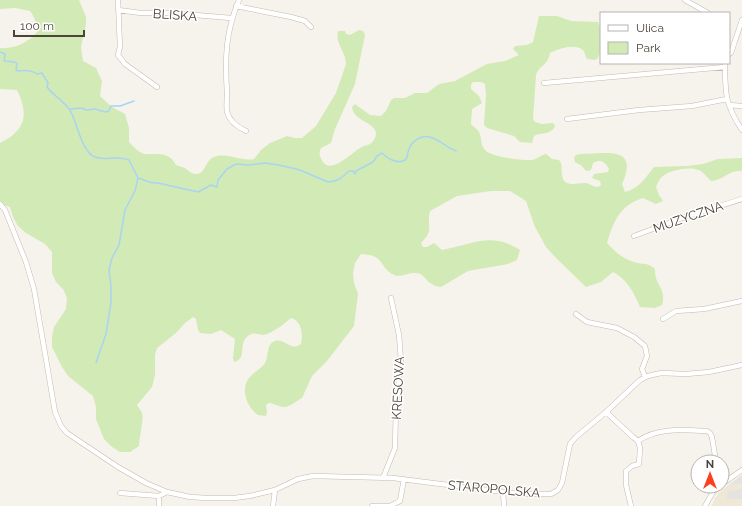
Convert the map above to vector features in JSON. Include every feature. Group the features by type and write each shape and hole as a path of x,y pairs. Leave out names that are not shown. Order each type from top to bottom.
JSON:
{"street":[{"path":"118,0 120,47 118,55 125,64 157,87"},
{"path":"239,0 231,18 226,44 227,112 236,127 246,131"},
{"path":"685,0 706,12"},
{"path":"236,6 291,17 305,21 311,27"},
{"name":"BLISKA","path":"118,10 141,13 167,13 231,18"},
{"path":"730,54 742,20"},
{"path":"544,83 725,65 727,99 730,111 742,130"},
{"path":"567,120 639,110 692,106 727,99"},
{"path":"729,105 742,106"},
{"name":"MUZYCZNA","path":"634,236 688,216 742,199"},
{"path":"0,204 5,210 26,262 34,290 55,412 61,426 67,433 118,467 146,483 167,492 201,498 234,498 275,490 273,506"},
{"name":"KRESOWA","path":"383,478 395,448 396,406 401,361 400,334 391,298"},
{"path":"662,319 676,311 704,309 742,301"},
{"path":"576,314 587,322 617,328 634,337 645,346 647,356 642,368 645,377 661,374 709,372 742,365"},
{"name":"STAROPOLSKA","path":"275,490 298,479 313,476 404,479 504,492 536,495 551,494 558,490 562,483 570,444 576,437 645,377"},
{"path":"606,412 638,441 640,448 639,464 632,466 626,471 626,485 631,506"},
{"path":"638,441 655,433 669,431 706,431 710,433 712,437 715,454"},
{"path":"730,478 742,470"},
{"path":"372,506 390,506 400,501 404,479"},
{"path":"120,493 159,496 167,492"},
{"path":"504,492 504,506"},
{"path":"705,506 712,494"},
{"path":"159,496 159,506"}],"shaded area":[{"path":"742,475 742,506 712,506 718,494 730,494 730,484"},
{"path":"742,475 742,483 730,485"},
{"path":"742,489 742,499 727,499 727,494 730,494 730,491"}],"green space":[{"path":"0,0 79,0 86,17 81,47 83,61 96,68 102,81 100,96 112,107 125,114 129,128 129,142 137,150 144,154 161,154 168,156 176,165 194,174 202,172 209,161 214,157 224,156 249,160 254,159 261,150 270,143 287,136 302,138 316,126 336,93 346,64 346,60 337,36 338,31 345,31 346,34 350,35 359,30 363,31 365,35 355,84 335,129 331,143 321,148 320,151 322,160 330,166 342,161 358,149 374,140 376,133 374,129 372,126 356,116 352,107 355,104 370,115 381,116 386,111 391,100 394,98 405,98 415,93 427,93 439,84 455,81 487,64 505,61 519,55 513,49 515,46 527,45 533,42 539,16 557,16 571,21 598,22 600,28 600,52 598,58 595,60 587,59 583,50 575,47 566,47 550,53 549,58 539,69 536,75 533,119 535,122 542,124 553,123 555,126 549,132 534,136 532,143 520,142 514,136 487,128 484,125 486,95 485,84 481,82 473,82 471,89 479,96 482,103 472,109 471,124 480,134 482,146 485,150 500,157 522,160 536,159 546,154 552,159 559,160 565,182 572,184 586,183 595,187 601,185 600,181 592,178 594,174 608,172 609,169 606,164 600,161 593,163 591,170 587,171 575,162 574,158 576,155 617,154 623,157 627,163 622,184 625,192 635,188 645,179 654,167 687,166 703,164 718,159 742,158 742,171 729,173 720,179 711,181 702,172 695,169 680,169 670,172 662,177 656,187 663,201 656,204 643,198 635,201 623,210 615,221 607,243 622,257 634,262 647,264 655,269 656,279 662,290 663,299 662,305 655,308 640,307 633,292 626,282 613,272 601,282 586,287 546,247 535,227 526,201 510,191 491,191 457,196 430,211 429,231 421,243 423,247 427,247 434,243 442,250 481,241 499,241 520,250 517,260 508,264 468,271 441,287 433,285 418,273 399,276 394,275 389,272 378,259 369,255 361,254 355,263 353,273 354,283 358,294 354,326 327,361 312,376 302,398 285,407 269,403 266,405 266,416 258,415 248,403 245,393 246,382 265,363 269,347 272,343 275,341 282,341 291,346 301,344 302,333 300,325 291,318 267,334 249,335 244,341 242,355 234,362 235,339 221,330 211,334 200,333 196,319 193,317 157,348 155,355 155,375 152,387 137,405 142,412 139,446 130,452 120,452 104,439 96,419 96,407 93,396 68,376 52,347 54,327 66,309 67,298 63,289 56,282 52,273 52,252 45,244 26,233 18,226 10,207 0,204 0,143 9,138 20,127 24,114 21,99 17,90 0,89 0,48 15,46 25,42 37,32 37,26 30,11 15,8 0,9"}],"waterway":[{"path":"0,52 5,54 4,61 15,62 17,64 16,70 26,70 37,74 42,73 48,83 47,87 70,110 84,145 91,154 99,158 120,158 129,160 138,178 135,191 125,210 119,245 112,258 109,270 111,303 106,334 96,363"},
{"path":"70,109 95,109 105,112 109,111 111,106 120,106 134,101"},
{"path":"138,178 152,183 198,192 211,185 217,187 218,180 227,169 236,164 248,165 265,163 300,170 331,182 340,179 349,171 353,171 355,174 356,171 373,162 377,156 382,153 394,161 398,162 404,160 407,158 411,145 417,139 422,137 431,137 456,151"}]}
